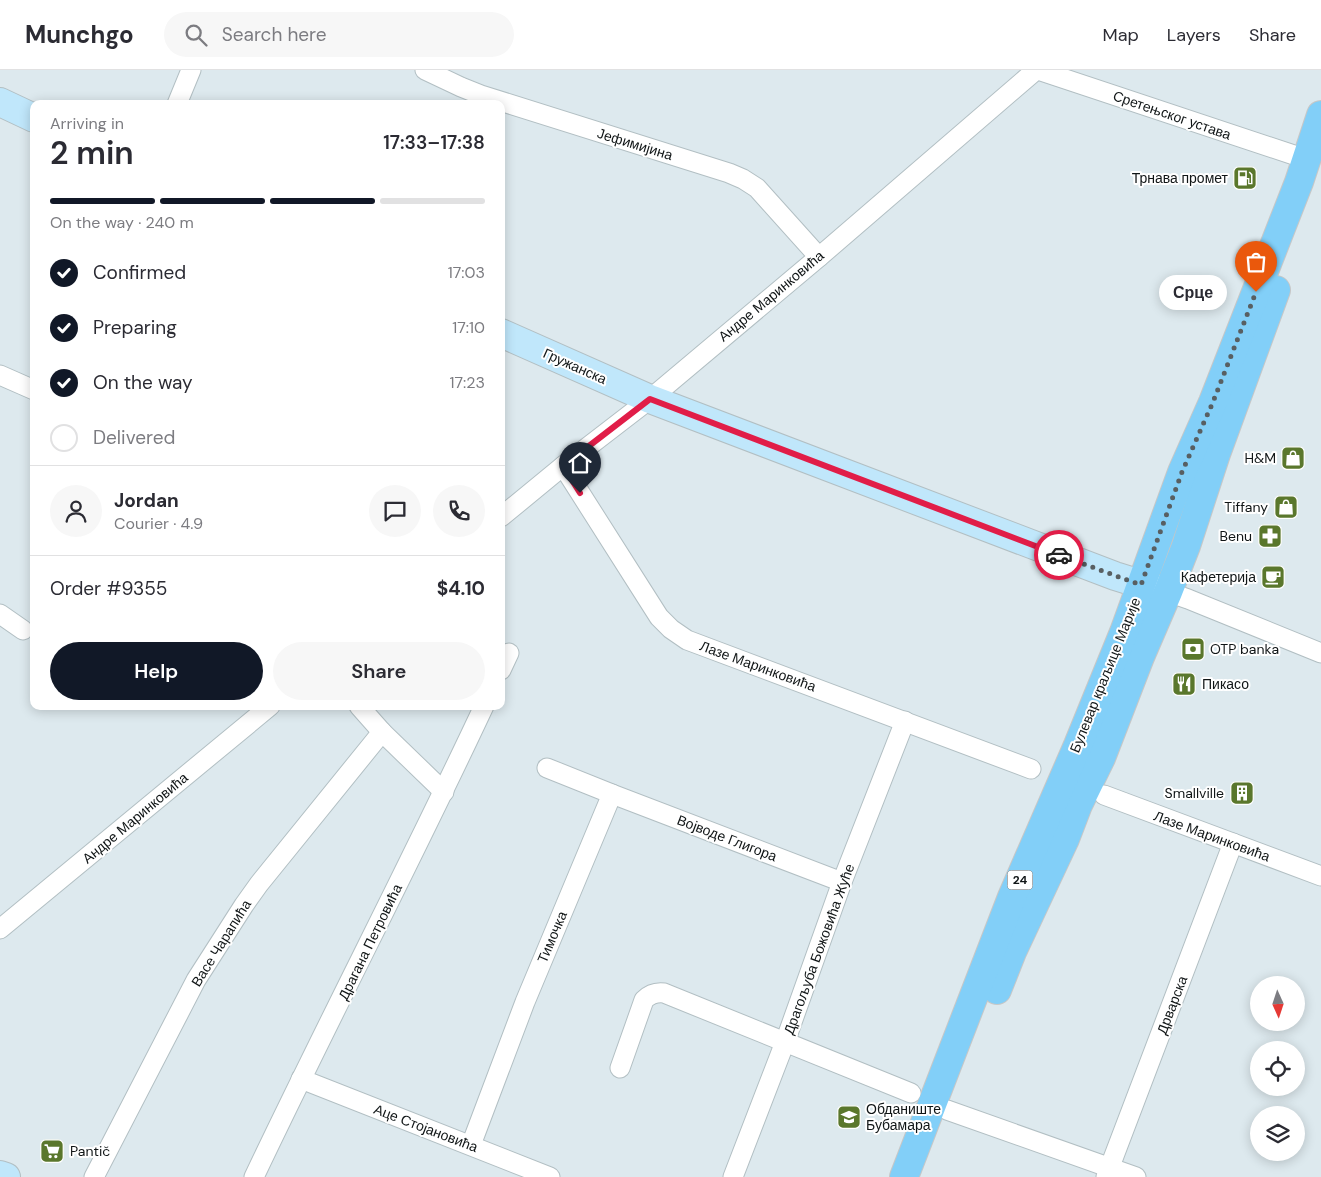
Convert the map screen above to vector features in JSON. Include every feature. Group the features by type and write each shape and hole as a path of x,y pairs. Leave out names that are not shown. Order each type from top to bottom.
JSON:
{"main road":[{"name":"Булевар краљице Марије","path":"922,1177 947,1110 1012,952 1101,758 1186,546 1216,454 1317,166 1321,115"},
{"name":"Булевар краљице Марије","path":"904,1177 1012,897 1124,632 1182,472 1213,402 1295,191 1317,166"}],"street":[{"path":"178,100 191,70"},
{"name":"Јефимијина","path":"425,70 446,74 481,95 497,100"},
{"name":"Сретењског устава","path":"1037,70 1317,166"},
{"name":"Андре Маринковића","path":"505,514 650,399 1037,70"},
{"path":"0,102 30,116"},
{"name":"Јефимијина","path":"505,103 743,179 757,188 819,256"},
{"name":"Гружанска","path":"505,335 650,399 1141,585 1168,592"},
{"path":"0,375 30,388"},
{"name":"Лазе Маринковића","path":"563,466 659,617 671,629 687,640 1031,768"},
{"path":"1168,592 1321,653"},
{"path":"0,614 23,630"},
{"path":"505,662 509,653"},
{"name":"Андре Маринковића","path":"0,929 261,710"},
{"path":"363,710 382,732 444,792"},
{"name":"Драгана Петровића","path":"254,1177 444,792 482,710"},
{"name":"Драгољуба Божовића Жуће","path":"733,1177 785,1042 842,882 905,721"},
{"name":"Васе Чарапића","path":"94,1177 196,980 244,905 382,732"},
{"path":"547,768 612,794"},
{"name":"Војводе Глигора","path":"612,794 842,882"},
{"name":"Тимочка","path":"471,1145 525,1002 612,794"},
{"name":"Лазе Маринковића","path":"1104,795 1321,876"},
{"name":"Дрварска","path":"1108,1172 1233,843"},
{"path":"620,1068 644,1000 654,993 664,993 911,1093"},
{"name":"Аце Стојановића","path":"301,1079 550,1177"},
{"path":"947,1110 1108,1172 1136,1177"},
{"path":"0,1175 6,1177"}],"way so far":[{"path":"1059,555 1141,585 1182,472 1213,402 1256,292"}],"place":[{"name":"Трнава промет","path":"1245,178"},
{"name":"Срце","path":"1256,292"},
{"name":"H&M","path":"1293,458"},
{"name":"Tiffany","path":"1286,507"},
{"name":"Benu","path":"1270,536"},
{"name":"Кафетерија","path":"1273,577"},
{"name":"OTP banka","path":"1193,649"},
{"name":"Пикасо","path":"1184,684"},
{"name":"Smallville","path":"1242,793"},
{"name":"Обданиште Бубамара","path":"849,1117"},
{"name":"Pantič","path":"52,1151"}],"route":[{"path":"580,493 563,466 650,399 1059,555"}]}
